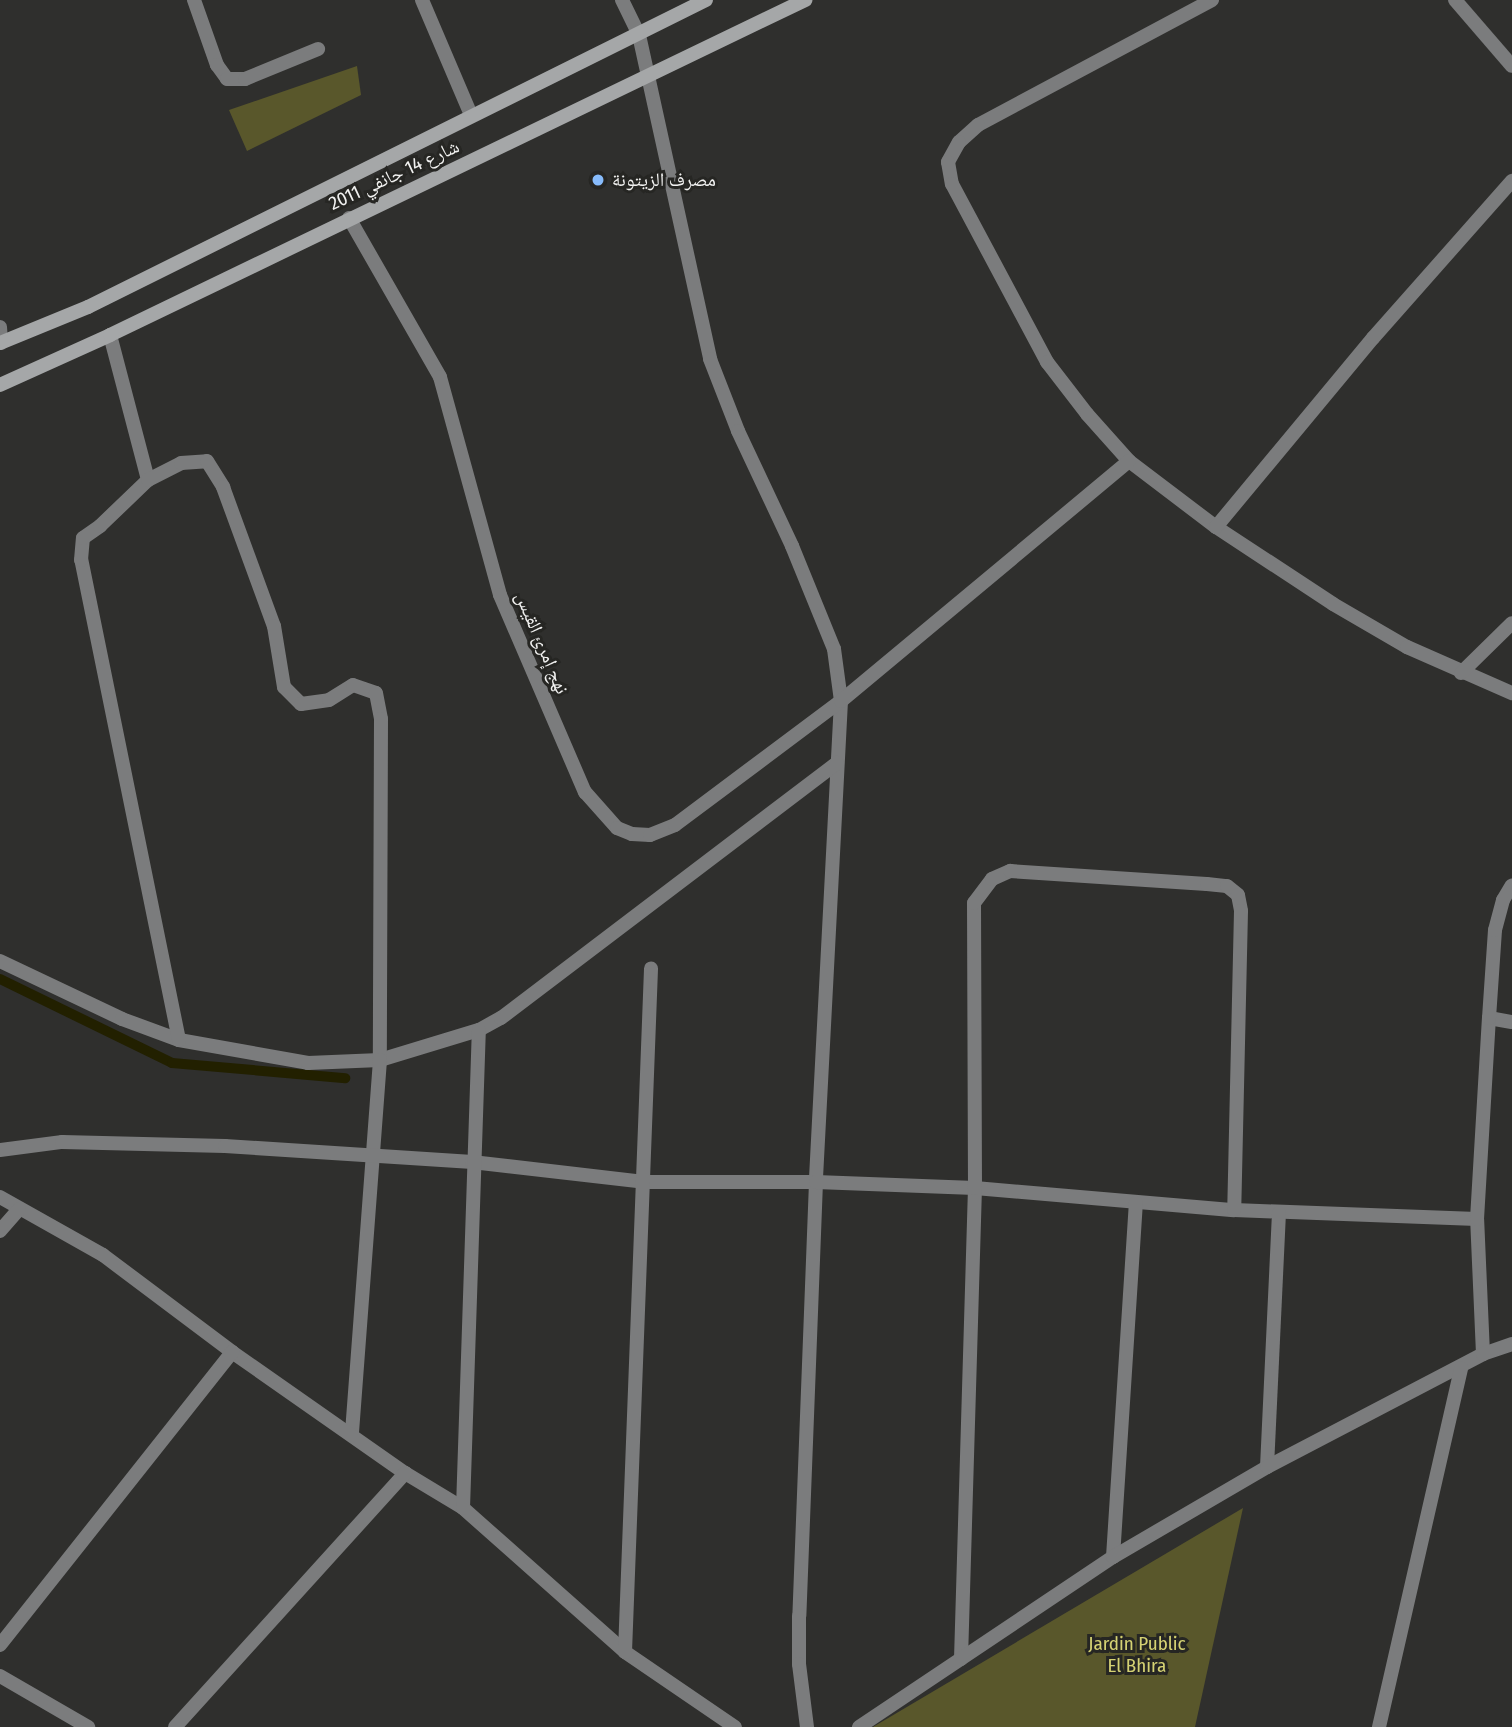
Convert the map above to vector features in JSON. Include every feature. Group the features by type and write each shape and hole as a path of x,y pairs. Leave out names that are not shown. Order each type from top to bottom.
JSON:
{"main road":[{"name":"شارع 14 جانفي 2011","path":"0,343 88,307 706,0"},
{"name":"شارع 14 جانفي 2011","path":"0,385 110,335 805,0"}],"street":[{"path":"194,0 216,65 227,79 245,79 318,49"},
{"path":"422,0 471,115"},
{"path":"622,0 639,35 649,76 709,359 738,431 831,639 841,701 816,1182 799,1616 799,1664 807,1727"},
{"path":"1212,0 978,125 959,142 948,162 952,184 965,214 1047,362 1087,414 1129,461 1216,527 1333,604 1407,647 1461,673 1512,693"},
{"path":"1455,0 1512,66"},
{"path":"1216,527 1373,338 1512,181"},
{"name":"نهج إمرئ القيس","path":"349,218 440,377 500,595 585,792 617,828 632,834 650,835 675,825 841,701 1129,461"},
{"path":"0,327 0,343"},
{"path":"110,335 148,480"},
{"path":"179,1040 81,560 83,538 100,526 148,480 181,463 207,461 223,487 274,626 284,687 301,704 328,700 353,685 376,693 381,719 380,1060 352,1436"},
{"path":"1461,673 1512,623"},
{"path":"0,961 122,1019 179,1040 308,1063 380,1060 479,1030 509,1012 837,763"},
{"path":"961,1659 975,1188 974,903 984,887 999,874 1010,872 1207,884 1227,886 1238,895 1241,911 1234,1210"},
{"path":"1483,1354 1477,1219 1489,1018 1495,930 1503,900 1512,885"},
{"path":"625,1652 651,968"},
{"path":"1489,1018 1512,1022"},
{"path":"463,1508 472,1162 479,1030"},
{"path":"0,1150 62,1142 225,1146 472,1162 644,1182 816,1182 975,1188 1279,1213 1477,1219"},
{"path":"0,1197 103,1255 232,1352 405,1473 463,1508 625,1652 735,1727"},
{"path":"1114,1557 1136,1203"},
{"path":"0,1231 19,1209"},
{"path":"1266,1467 1279,1213"},
{"path":"859,1727 1114,1557 1266,1467 1461,1368 1483,1354 1512,1344"},
{"path":"0,1645 232,1352"},
{"path":"1379,1727 1461,1368"},
{"path":"175,1727 405,1473"},
{"path":"0,1676 88,1727"}],"green space":[{"path":"357,66 361,95 247,151 229,110"},
{"name":"Jardin Public El Bhira","path":"1243,1508 1195,1727 873,1727"}],"waterway":[{"path":"0,979 172,1063 345,1078"}],"place":[{"name":"مصرف الزيتونة","path":"598,180"}]}
